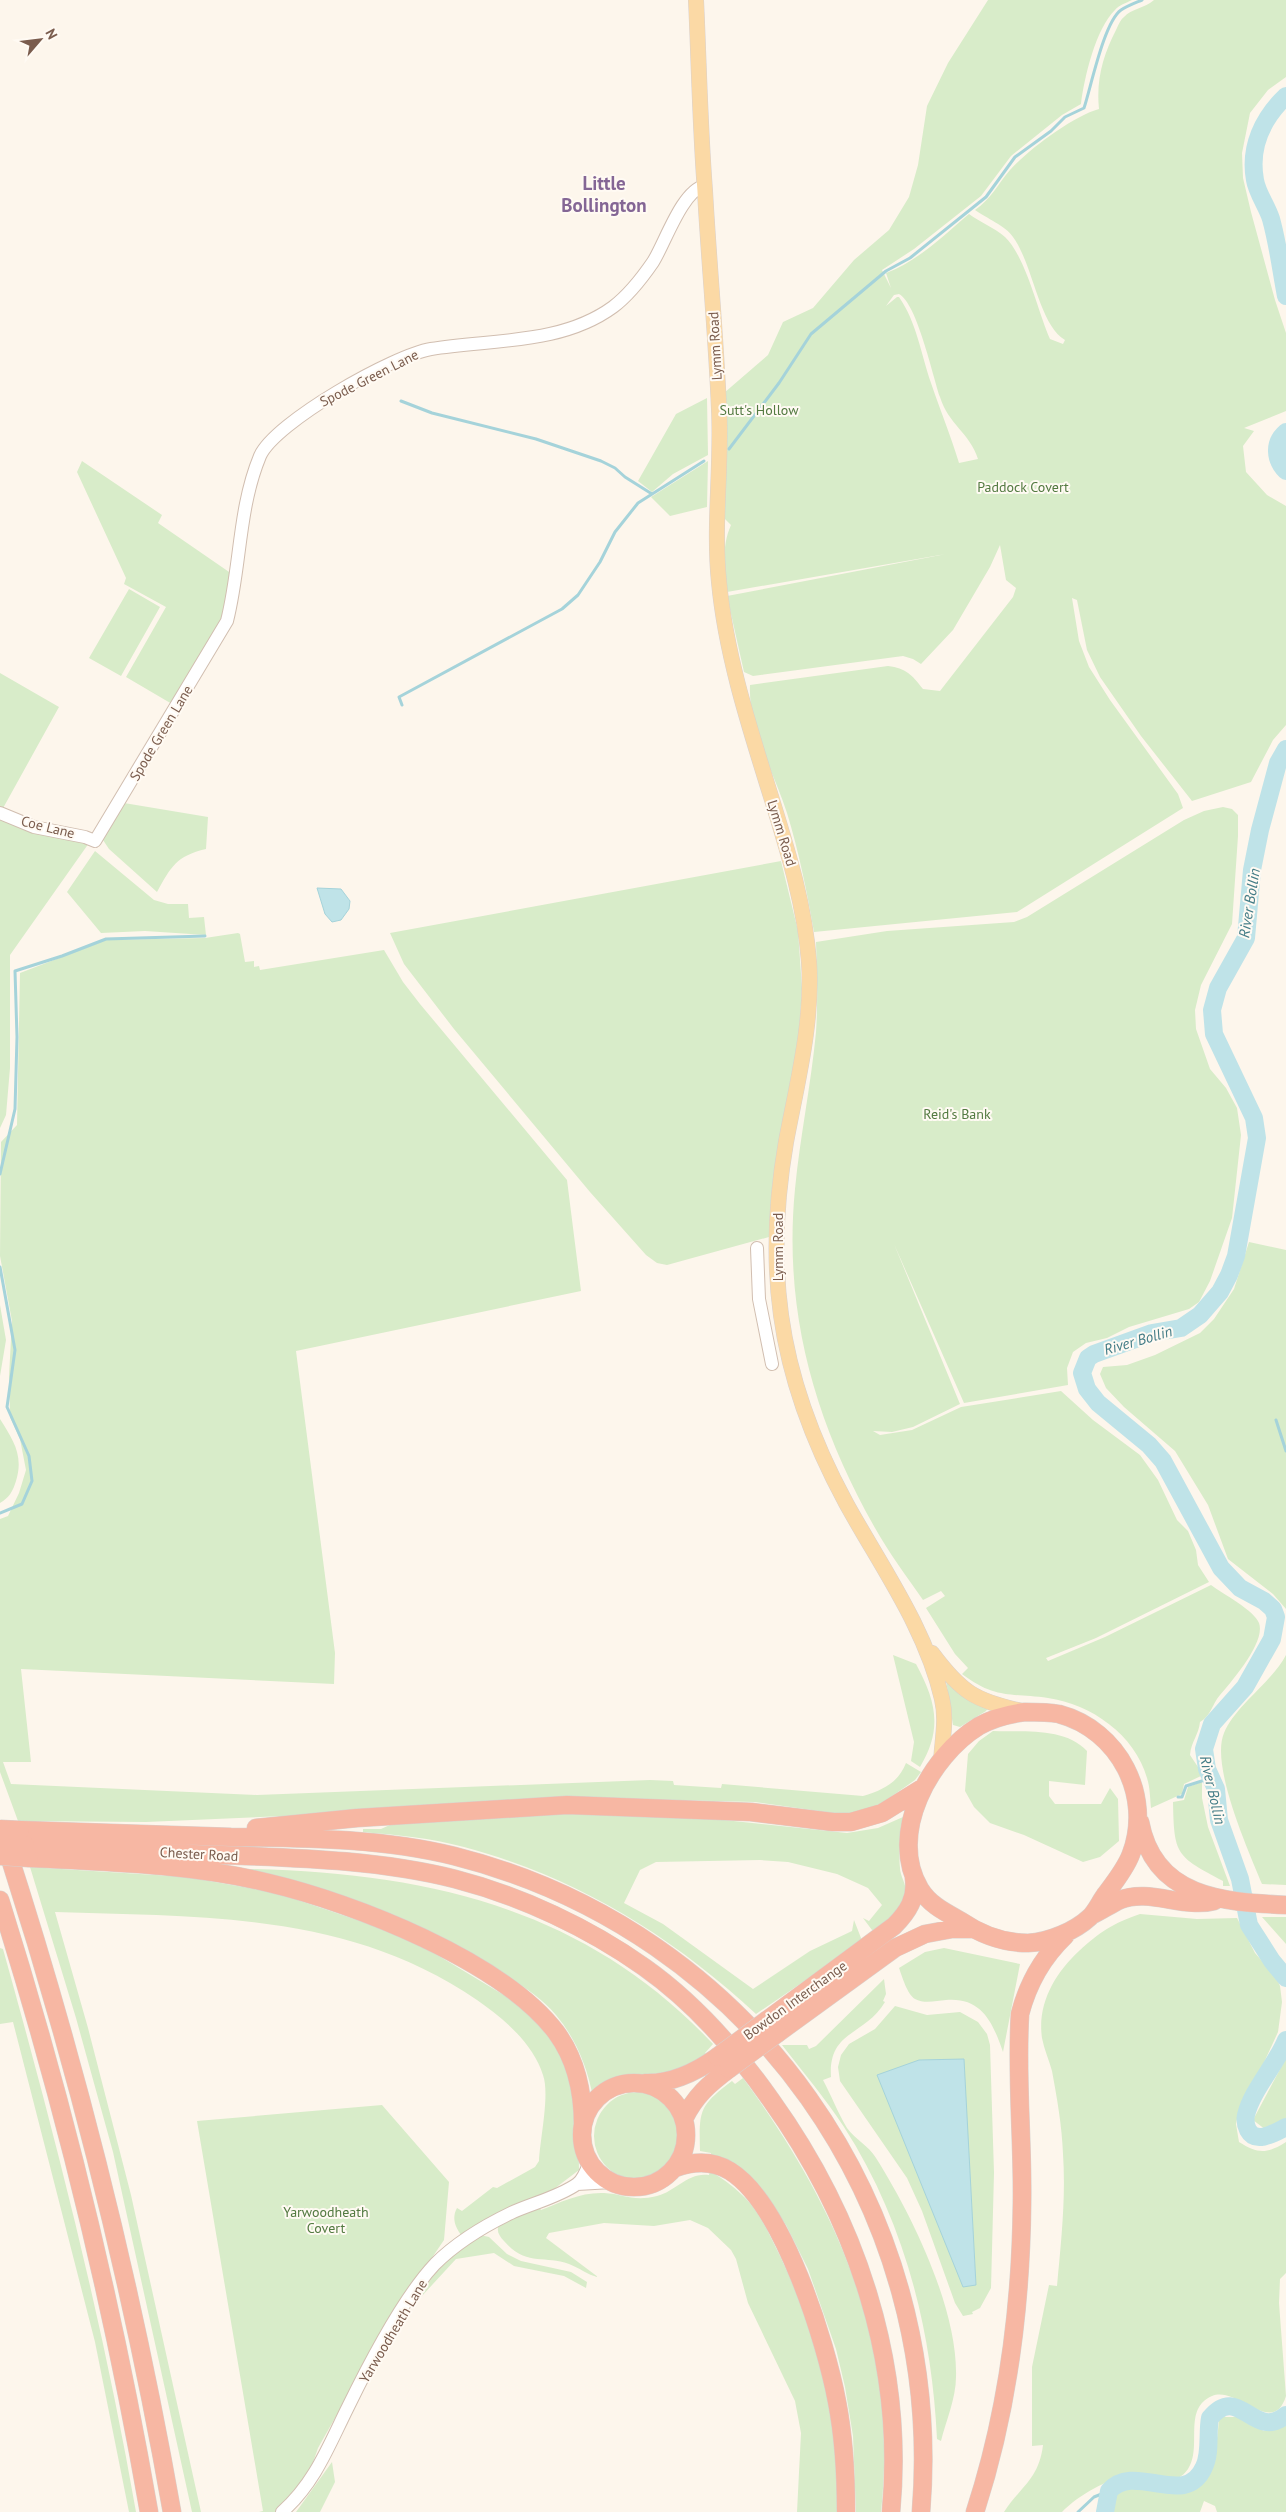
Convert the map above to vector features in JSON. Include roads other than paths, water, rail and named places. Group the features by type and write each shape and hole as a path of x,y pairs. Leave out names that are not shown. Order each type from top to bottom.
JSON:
{"highway":[{"path":"1070,1930 1052,1938 1029,1943 1000,1939 972,1929 934,1905 920,1888 914,1875 908,1852 910,1822 927,1786 941,1762 960,1741 978,1727 998,1717 1025,1712 1060,1715 1086,1725 1098,1733 1126,1765 1136,1797 1142,1834 1154,1860 1178,1882 1219,1900 1278,1905"},
{"path":"229,1836 260,1827 332,1820 567,1805 714,1810 833,1822 852,1822 882,1813 927,1786"},
{"path":"1090,1916 1131,1856 1136,1836 1138,1812"},
{"path":"0,1827 71,2061 113,2225 160,2445 172,2512"},
{"name":"Chester Road","path":"0,1827 25,1844 229,1836 308,1838 404,1846 452,1856 494,1868 573,1899 616,1922 695,1976 764,2040 842,2148 862,2186 892,2259 912,2332 920,2384 924,2478 921,2512"},
{"name":"Chester Road","path":"0,1843 327,1860 397,1868 455,1879 531,1904 605,1941 646,1968 712,2026 759,2083 815,2167 843,2223 868,2288 886,2367 893,2455 891,2512"},
{"path":"0,1856 25,1844 195,1869 261,1881 345,1905 414,1934 476,1967 528,2003 544,2017 557,2033 575,2068 583,2104 582,2141 596,2170 612,2182 636,2188 651,2185 664,2178 675,2168 685,2148 684,2119 675,2102 666,2094 639,2083 624,2084 603,2093 588,2110 583,2124"},
{"name":"Bowdon Interchange","path":"773,2027 894,1926 909,1908 914,1897 914,1875"},
{"path":"975,2512 982,2491 1009,2362 1018,2295 1022,2202 1020,2014 1024,1997 1050,1950 1070,1930 1090,1916 1120,1900 1147,1897 1203,1904 1219,1900"},
{"path":"0,1900 49,2065 91,2230 122,2370 150,2512"},
{"name":"Bowdon Interchange","path":"684,2119 695,2098 723,2063 773,2027 895,1948 925,1934 972,1929"},
{"name":"Bowdon Interchange","path":"639,2083 653,2083 679,2078 698,2069 723,2063"},
{"path":"675,2168 688,2163 708,2163 729,2170 740,2178 762,2206 790,2256 816,2319 832,2376 841,2430 846,2512"},
{"path":"160,2445 178,2512"}],"main road":[{"name":"Lymm Road","path":"696,0 704,186 720,414 718,580 730,646 753,736 797,884 809,964 810,987 804,1051 786,1147 777,1212 777,1279 781,1316 796,1386 818,1446 920,1638 938,1683 944,1707 941,1762"},
{"name":"Lymm Road","path":"920,1638 951,1678 968,1693 985,1702 1025,1712"}],"street":[{"name":"Spode Green Lane","path":"96,842 227,622 234,593 243,511 261,454 286,425 336,392 422,351 519,339 568,329 598,316 613,307 640,279 654,260 688,197 696,188 704,186"},
{"name":"Coe Lane","path":"0,814 34,827 85,836 96,842"},
{"path":"757,1248 759,1299 772,1364"},
{"path":"577,2184 590,2161"},
{"name":"Yarwoodheath Lane","path":"282,2512 303,2493 315,2474 348,2406 393,2324 416,2288 435,2264 478,2231 510,2214 577,2184 612,2182"}],"water":[{"path":"317,888 341,889 350,901 349,909 341,920 332,922 325,914"},
{"path":"964,2059 976,2285 963,2287 877,2075 919,2060"}],"waterway":[{"path":"729,449 779,383 811,334 886,271 910,258 986,197 1015,157 1051,131 1065,117 1084,108 1109,27 1121,10 1142,0"},
{"name":"River Bollin","path":"1286,96 1265,124 1256,145 1254,156 1256,185 1273,228 1286,296"},
{"path":"401,401 432,413 536,439 601,461 615,468 625,477 652,494"},
{"name":"River Bollin","path":"1286,432 1277,446 1278,457 1286,471"},
{"path":"402,705 399,697 562,609 578,595 600,562 615,532 638,503 704,461"},
{"name":"River Bollin","path":"1286,749 1278,763 1260,830 1252,870 1246,938 1218,988 1212,1010 1214,1034 1254,1118 1257,1138 1236,1256 1220,1292 1200,1315 1181,1328 1152,1333 1094,1354 1088,1358 1082,1373 1087,1389 1098,1403 1149,1445 1163,1461 1221,1568 1240,1588 1264,1601 1273,1609 1276,1617 1272,1639 1245,1687 1212,1724 1204,1749 1207,1769 1216,1789 1219,1820 1240,1879 1249,1925 1272,1961 1286,1978"},
{"path":"0,1174 15,1109 17,1037 15,971 106,939 205,936"},
{"path":"0,1267 15,1350 7,1407 29,1456 32,1481 22,1504 0,1513"},
{"path":"1276,1420 1286,1451"},
{"path":"1178,1797 1182,1797 1186,1786 1211,1778"},
{"name":"River Bollin","path":"1286,2040 1253,2096 1246,2115 1248,2130 1256,2137 1266,2136 1286,2127"},
{"name":"River Bollin","path":"1105,2512 1109,2491 1120,2483 1132,2481 1172,2486 1185,2485 1196,2479 1206,2461 1210,2418 1220,2409 1230,2406 1238,2408 1265,2422 1275,2421 1286,2415"},
{"path":"1078,2512 1094,2497 1109,2491"}],"district":[{"name":"Little Bollington","path":"604,194"}],"park label":[{"name":"Sutt's Hollow","path":"759,410"},
{"name":"Paddock Covert","path":"1023,487"},
{"name":"Reid's Bank","path":"957,1114"},
{"name":"Yarwoodheath Covert","path":"326,2220"}]}
